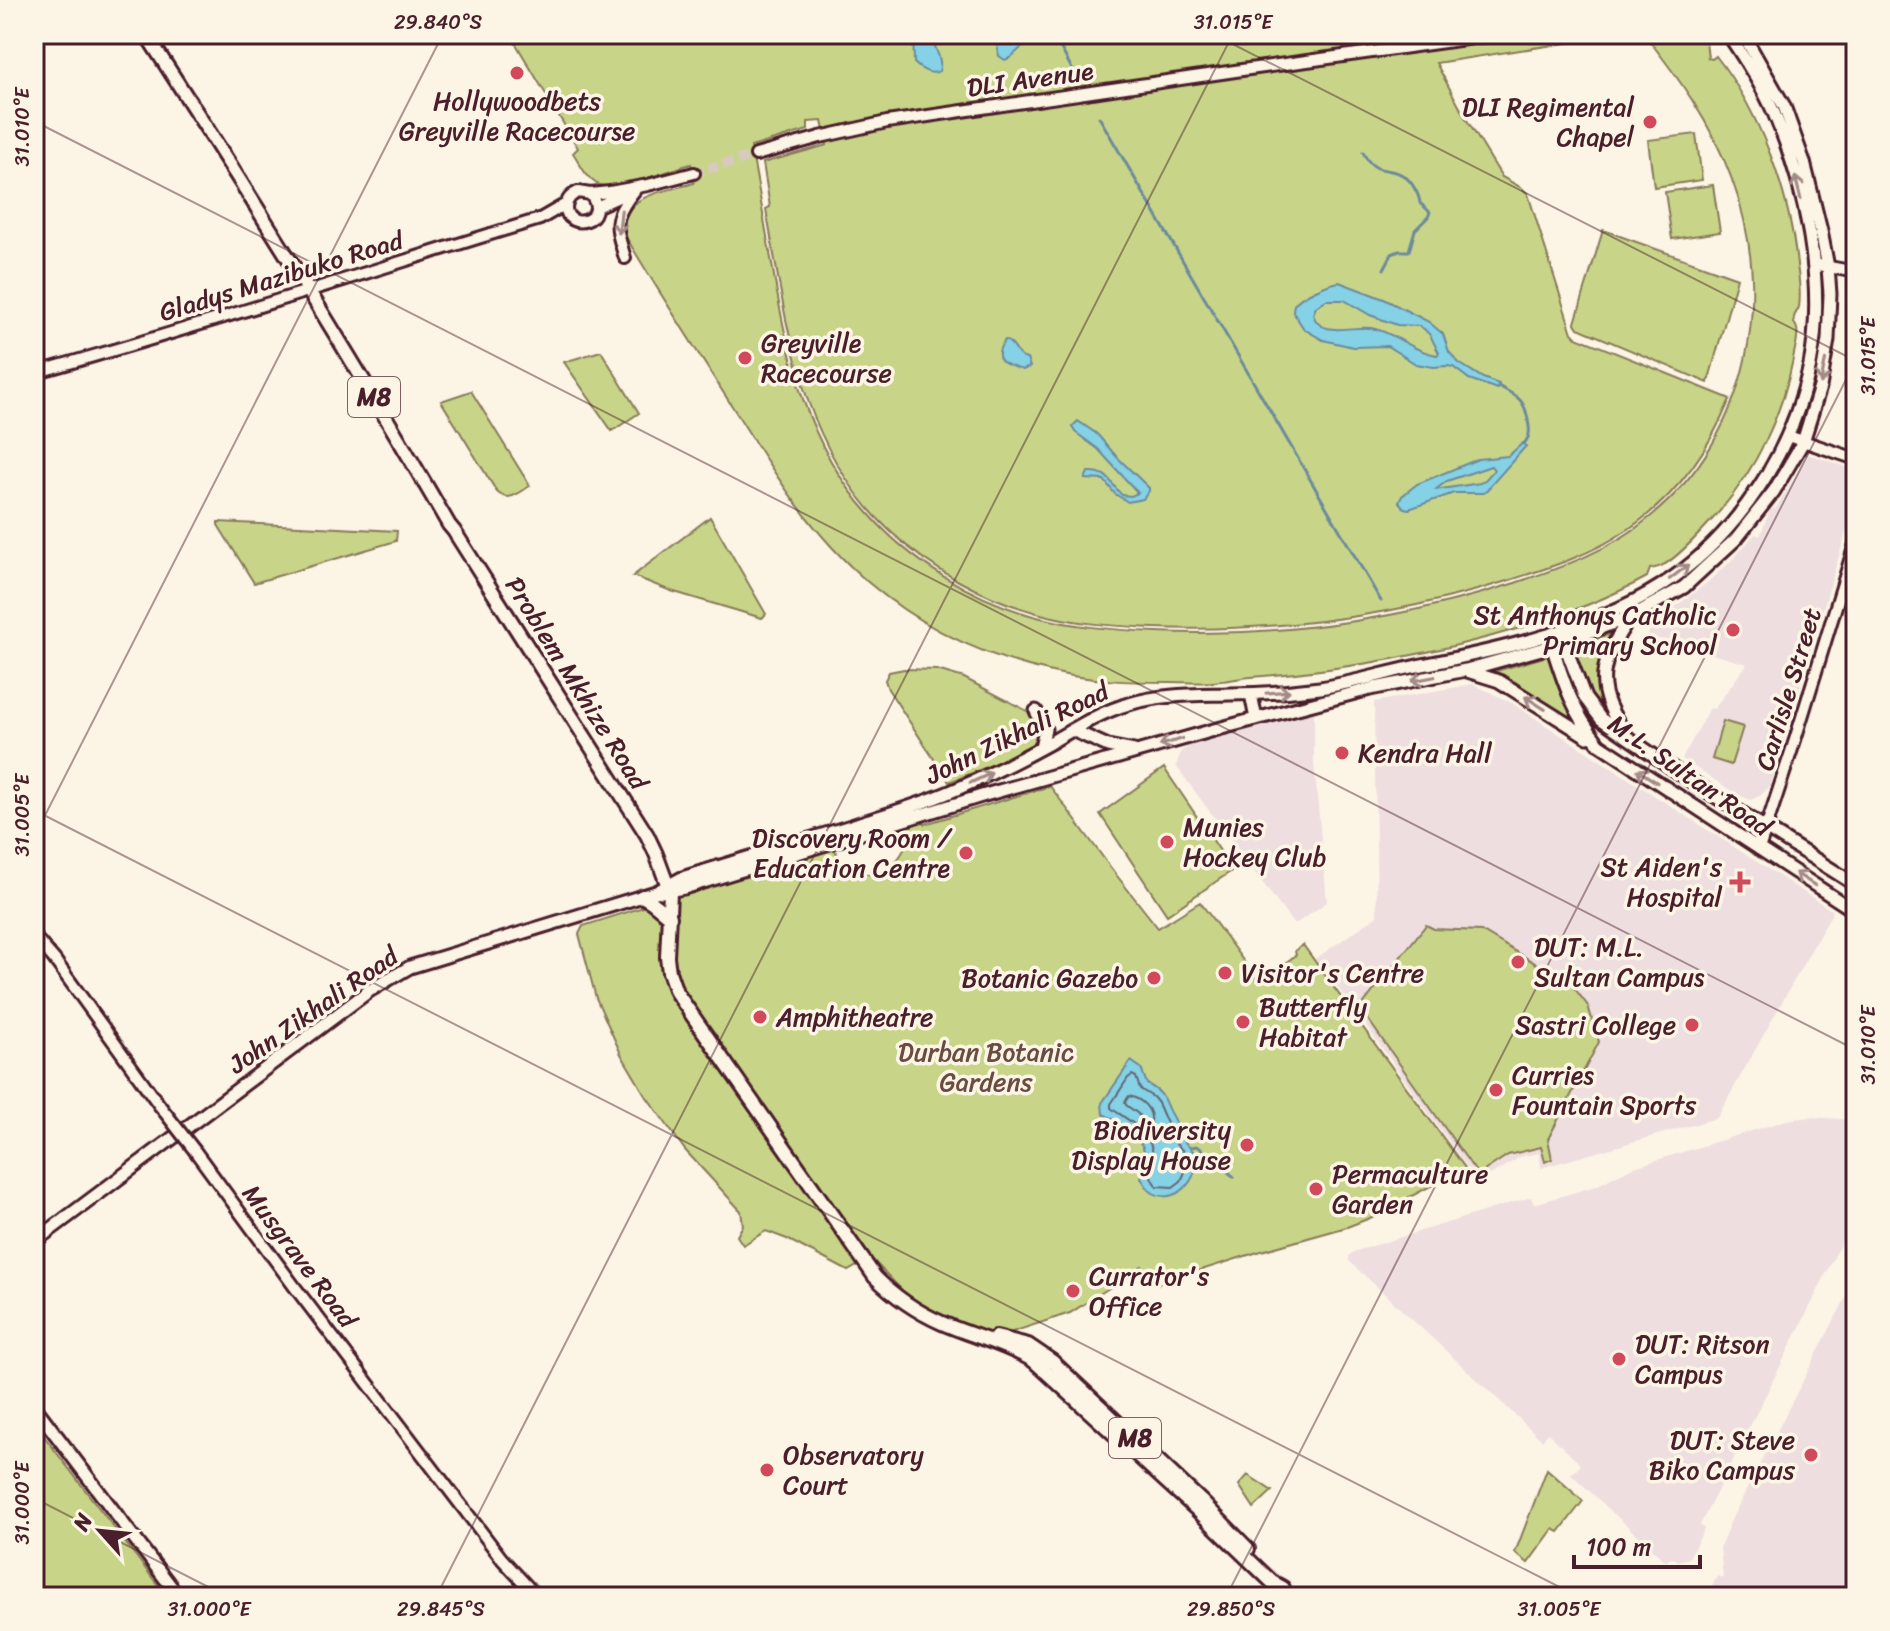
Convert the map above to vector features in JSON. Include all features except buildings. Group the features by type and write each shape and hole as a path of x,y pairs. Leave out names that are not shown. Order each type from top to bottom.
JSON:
{"main road":[{"name":"Problem Mkhize Road","path":"146,34 309,289 449,525 647,835 669,888 667,957 676,992 875,1277 917,1310 991,1341"},
{"path":"1556,638 1645,595 1672,578 1723,535 1764,480 1788,436 1807,381 1816,308 1813,264 1801,196 1786,144 1761,86 1728,34"},
{"path":"1556,638 1630,617 1684,587 1736,539 1774,491 1803,442 1812,416 1825,365 1830,316 1828,267 1797,137 1777,92 1743,34"},
{"path":"1630,617 1607,656 1604,683 1609,708 1632,742"},
{"name":"John Zikhali Road","path":"669,888 682,878 930,800 979,780 1115,708 1177,696 1251,694 1333,685 1556,638"},
{"name":"John Zikhali Road","path":"34,1242 369,991 410,967 985,795 1370,689 1466,670 1556,638"},
{"name":"M.L. Sultan Road","path":"1556,638 1589,706 1601,719 1691,781 1856,885"},
{"name":"M.L. Sultan Road","path":"1556,638 1565,687 1575,711 1599,744 1856,912"},
{"path":"1466,670 1508,686 1599,744"},
{"path":"1251,694 1256,719"},
{"path":"1036,711 1045,729 1041,747"},
{"path":"1092,719 1098,743"},
{"path":"1072,730 1098,743 1139,752"},
{"path":"1681,798 1691,781"},
{"path":"642,896 670,917"},
{"name":"M8","path":"991,1341 1030,1338 1201,1501 1288,1592"},
{"name":"M8","path":"991,1341 1023,1355 1044,1369 1272,1582 1288,1592"},
{"path":"34,1406 179,1597"}],"street":[{"name":"DLI Avenue","path":"756,155 887,122 1502,34"},
{"path":"590,194 595,200 595,213 587,221 581,222 570,217 566,204 574,193 582,191 590,194 648,185 694,173"},
{"path":"596,207 648,185"},
{"path":"625,258 617,219 635,190"},
{"name":"Gladys Mazibuko Road","path":"540,219 566,204"},
{"name":"Gladys Mazibuko Road","path":"34,373 540,219 570,217"},
{"path":"1813,264 1856,272"},
{"path":"1788,436 1856,459"},
{"name":"Carlisle Street","path":"1759,849 1856,541"},
{"name":"Musgrave Road","path":"34,936 294,1286 502,1559 537,1597"}],"shaded area":[{"name":"St Anthonys Catholic Primary School","path":"1808,454 1856,470 1856,499 1770,786 1751,800 1682,759 1710,708 1714,709 1747,664 1648,636 1655,619 1708,582 1755,534 1760,536 1770,510 1776,508"},
{"path":"1473,684 1510,702 1833,911 1717,1118 1541,1168 1539,1153 1520,1157 1479,1184 1315,959 1377,916 1374,702"},
{"path":"1314,704 1314,763 1327,902 1294,925 1176,766 1181,751 1214,730"},
{"name":"DUT: Ritson Campus","path":"1810,1117 1856,1120 1856,1212 1700,1525 1704,1529 1689,1558 1678,1561 1674,1558 1666,1562 1570,1473 1581,1465 1548,1433 1542,1440 1349,1261 1353,1252 1531,1197 1534,1204 1596,1186 1631,1168 1787,1120"},
{"name":"DUT: Steve Biko Campus","path":"1856,1278 1856,1597 1697,1597 1711,1589 1717,1576 1723,1578 1720,1548 1732,1518"}],"green space":[{"path":"510,34 1625,34 1436,63 1502,177 1528,194 1572,333 1730,399 1721,419 1700,455 1675,488 1644,517 1599,547 1553,566 1464,594 1332,620 1198,629 1066,620 1017,607 978,591 940,570 906,545 859,498 835,461 816,422 802,382 781,296 766,209 770,207 763,163 827,145 822,121 808,122 808,130 751,147 793,368 815,430 830,459 869,514 923,563 965,589 1033,616 1110,629 1201,633 1292,628 1383,616 1472,596 1551,571 1603,548 1650,517 1684,484 1711,446 1731,404 1745,360 1752,315 1751,268 1745,222 1731,177 1714,138 1693,102 1644,34 1700,34 1706,41 1708,58 1716,56 1732,78 1759,128 1788,210 1800,286 1799,307 1794,320 1797,336 1788,380 1775,421 1756,459 1745,478 1700,533 1668,562 1650,569 1647,577 1569,612 1487,638 1420,654 1214,682 1096,679 1027,666 955,639 911,614 848,564 811,522 762,454 626,237 624,223 627,212 645,198 694,183 691,164 616,185 597,184 586,174 573,153 578,148"},
{"path":"1696,134 1702,180 1654,187 1648,140"},
{"path":"1713,185 1720,232 1672,239 1665,192"},
{"path":"1603,230 1737,278 1708,383 1578,328 1575,323"},
{"path":"601,351 639,413 612,431 564,362"},
{"path":"471,391 530,486 514,496 506,497 497,492 441,401"},
{"path":"710,517 766,614 762,618 671,591 633,576"},
{"path":"218,522 397,531 396,541 254,583"},
{"path":"1612,633 1604,654 1599,683 1606,716 1588,693 1572,648"},
{"path":"1551,655 1563,694 1582,731 1486,674"},
{"path":"937,670 964,678 1033,714 1039,725 1040,737 1026,749 949,782 888,689 885,680 889,672"},
{"path":"1723,721 1743,727 1731,765 1712,759"},
{"name":"Munies Hockey Club","path":"1164,768 1233,870 1167,915 1100,814"},
{"name":"Durban Botanic Gardens","path":"1050,786 1158,928 1200,902 1259,982 1296,955 1295,951 1303,945 1465,1168 1347,1227 1157,1284 1142,1266 1070,1313 994,1338 920,1309 871,1258 848,1271 766,1231 743,1245 737,1236 743,1225 741,1211 685,1150 644,1093 621,1054 596,998 579,934 583,926 833,847 851,868 867,874 881,872 894,863 903,850 905,836 899,825 923,818 925,824"},
{"name":"Curries Fountain Sports","path":"1426,925 1434,929 1481,931 1572,985 1588,1006 1599,1042 1548,1139 1552,1159 1545,1162 1541,1147 1508,1155 1478,1175 1360,1008"},
{"path":"34,1423 167,1597 34,1597"},
{"path":"1547,1469 1583,1501 1559,1532 1553,1529 1528,1563 1515,1553"},
{"path":"1248,1475 1272,1491 1254,1508 1239,1485"}],"water":[{"path":"913,34 933,34 940,62 939,71 929,72 914,63"},
{"path":"995,34 1028,34 1030,40 1005,60 999,56"},
{"path":"1339,282 1384,299 1429,322 1443,334 1449,352 1459,363 1499,384 1497,389 1469,379 1453,367 1416,364 1387,346 1353,347 1323,340 1304,329 1293,312 1294,305 1308,294","holes":["1326,300 1344,300 1370,315 1397,325 1419,326 1430,335 1439,353 1420,350 1380,330 1330,329 1317,322 1313,314 1316,307"]},
{"path":"1005,340 1027,359 1030,367 1023,370 1001,361 999,352"},
{"path":"1078,421 1097,434 1149,488 1143,499 1128,502 1115,494 1104,480 1085,479 1088,472 1101,473 1122,495 1138,493 1098,449 1075,432 1072,427"},
{"path":"1523,443 1526,446 1484,493 1454,493 1409,509 1399,502 1417,484 1478,459 1508,456","holes":["1491,466 1494,470 1480,483 1435,490 1447,481"]},
{"path":"1131,1061 1141,1068 1147,1084 1162,1095 1181,1136 1195,1156 1196,1164 1190,1181 1185,1188 1170,1196 1153,1193 1148,1188 1141,1178 1145,1153 1139,1140 1128,1129 1103,1114 1102,1103"}],"waterway":[{"path":"1053,34 1072,69"},
{"path":"1099,117 1381,601"},
{"path":"1363,152 1374,166 1406,177 1420,203 1430,212 1415,230 1409,251 1392,254 1384,269"},
{"path":"1498,386 1524,405 1529,431 1524,444"},
{"path":"1192,1147 1200,1148 1234,1177"}],"tunnel":[{"path":"694,173 756,155"}],"place":[{"name":"Hollywoodbets Greyville Racecourse","path":"517,73"},
{"name":"DLI Regimental Chapel","path":"1650,122"},
{"name":"Greyville Racecourse","path":"745,358"},
{"name":"St Anthonys Catholic Primary School","path":"1733,630"},
{"name":"Kendra Hall","path":"1342,753"},
{"name":"Munies Hockey Club","path":"1167,842"},
{"name":"Discovery Room / Education Centre","path":"966,853"},
{"name":"St Aiden's Hospital","path":"1740,882"},
{"name":"DUT: M.L. Sultan Campus","path":"1518,962"},
{"name":"Visitor's Centre","path":"1225,973"},
{"name":"Botanic Gazebo","path":"1154,978"},
{"name":"Amphitheatre","path":"760,1017"},
{"name":"Butterfly Habitat","path":"1243,1022"},
{"name":"Sastri College","path":"1692,1025"},
{"name":"Curries Fountain Sports","path":"1496,1090"},
{"name":"Biodiversity Display House","path":"1247,1145"},
{"name":"Permaculture Garden","path":"1316,1189"},
{"name":"Currator's Office","path":"1073,1291"},
{"name":"DUT: Ritson Campus","path":"1619,1359"},
{"name":"DUT: Steve Biko Campus","path":"1811,1455"},
{"name":"Observatory Court","path":"767,1470"}]}
